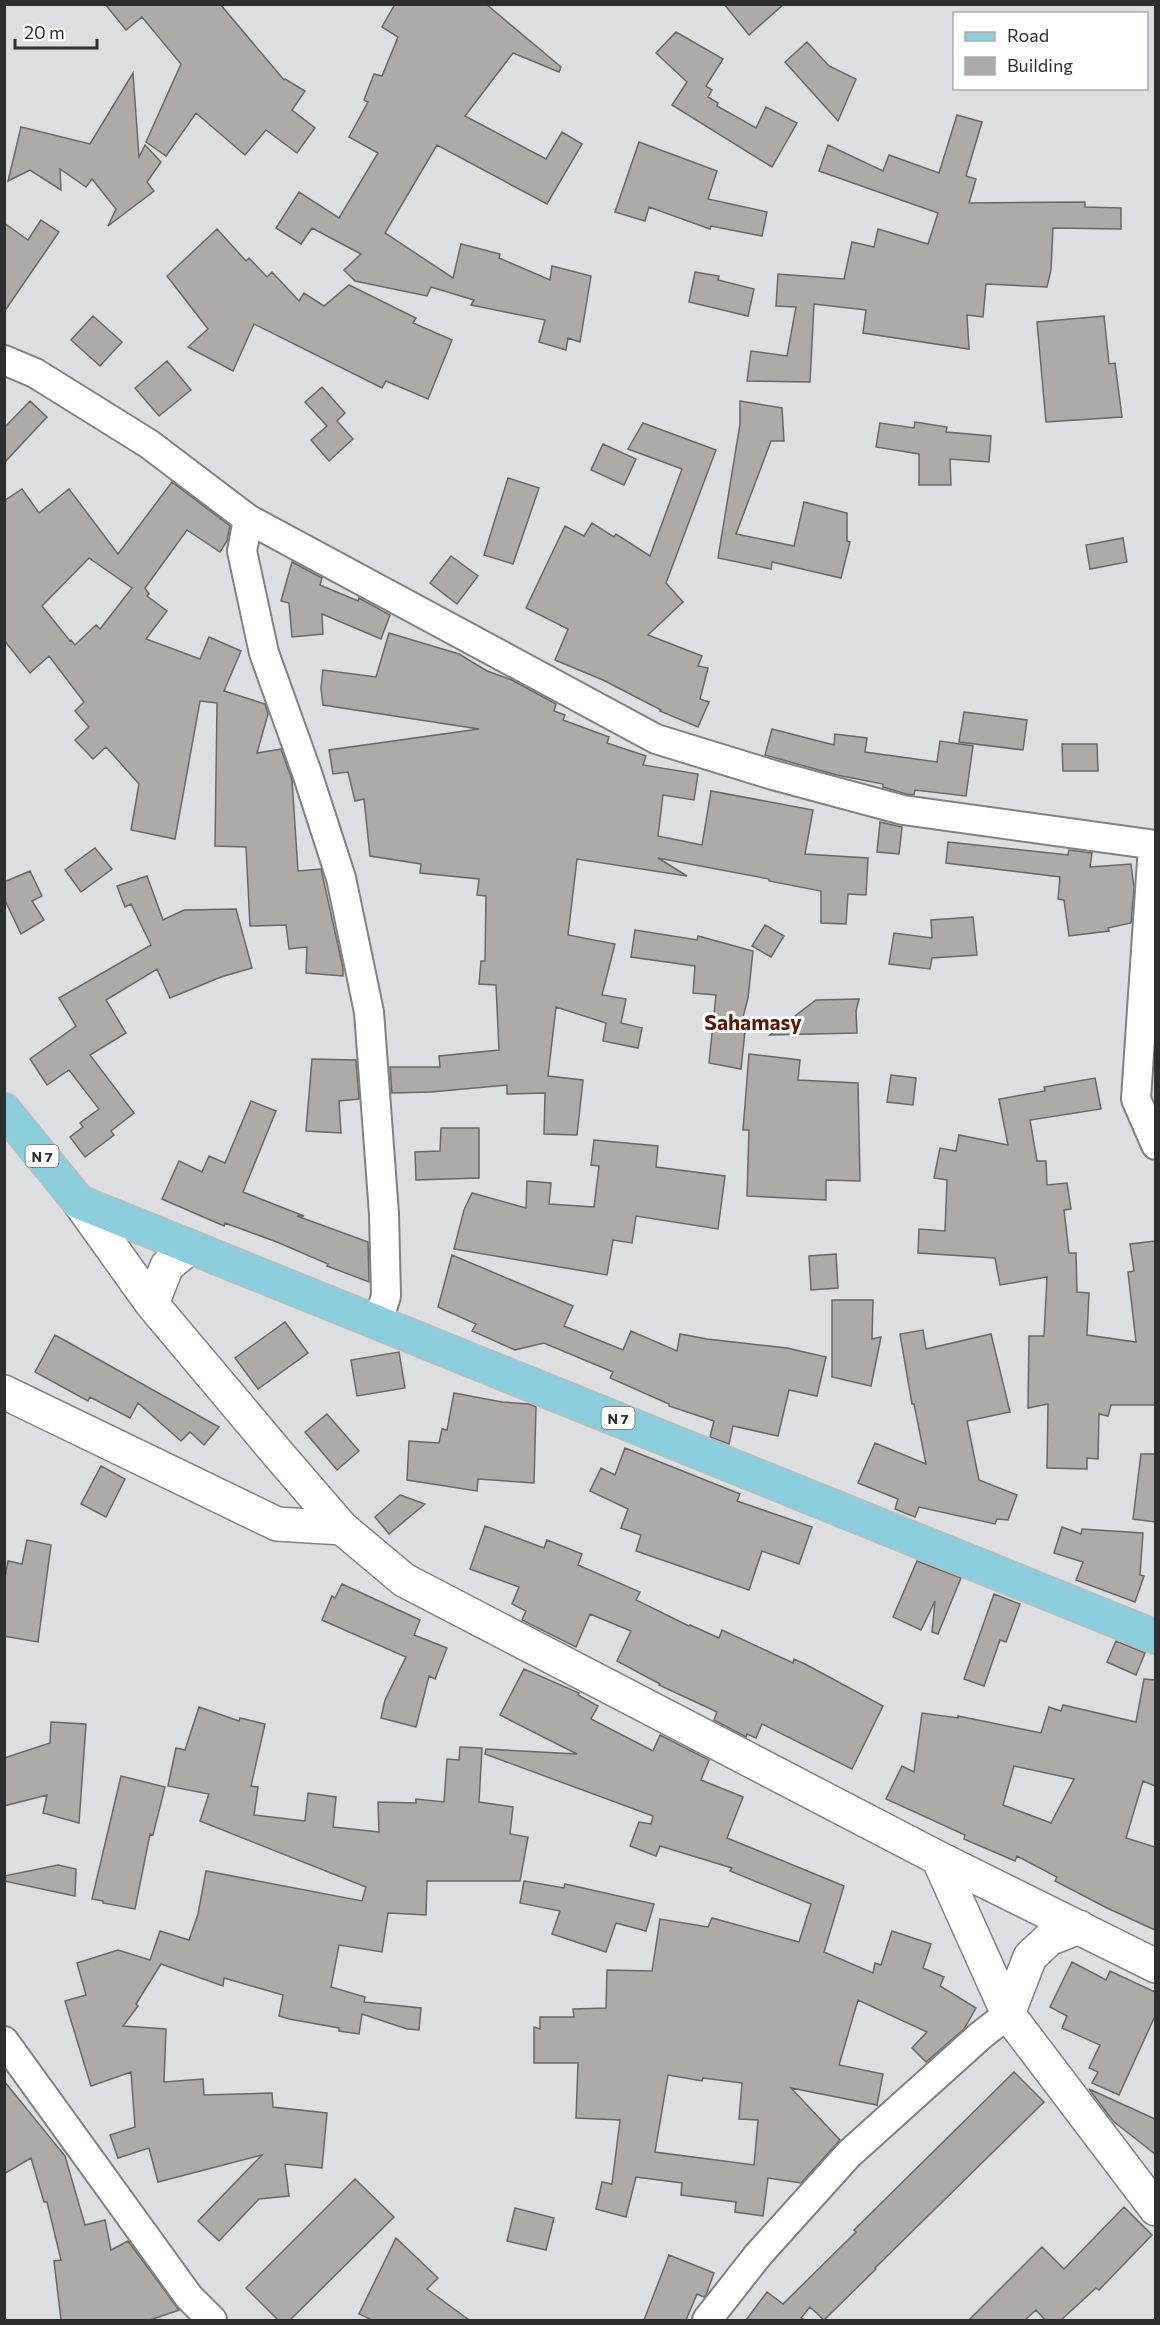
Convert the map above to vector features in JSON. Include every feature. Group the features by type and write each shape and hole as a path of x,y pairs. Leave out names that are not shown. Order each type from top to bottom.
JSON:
{"main road":[{"name":"N 7","path":"4,1110 79,1202 1155,1637"}],"street":[{"path":"4,360 35,373 149,444 248,519 656,738 773,776 903,810 1154,845 1136,1100 1155,1146"},
{"path":"248,519 242,551 264,653 307,773 341,878 369,1012 384,1214 386,1296 378,1322"},
{"path":"79,1202 152,1304 342,1528 404,1580 938,1858 1155,1966"},
{"path":"152,1304 167,1266 190,1247"},
{"path":"4,1392 277,1524 342,1528"},
{"path":"938,1858 1008,2014 1146,2185 1155,2209"},
{"path":"707,2320 758,2255 849,2154 980,2036 1008,2014 1030,1957 1049,1939 1079,1927"},
{"path":"4,2041 189,2297 212,2320"}],"building":[{"path":"105,4 220,4 284,80 305,91 292,110 315,128 297,153 266,130 245,155 196,113 166,156 146,142 181,64 142,17 126,30"},
{"path":"395,4 486,4 561,67 559,72 513,53 465,116 546,159 562,132 582,144 547,204 437,145 385,233 453,278 461,244 500,254 499,258 550,280 552,266 591,276 580,342 568,338 566,350 539,342 545,320 471,305 474,300 431,287 427,296 355,281 344,270 361,254 312,228 301,244 276,228 299,192 339,218 378,153 349,137 368,102 364,100 374,74 382,76 398,37 382,27"},
{"path":"724,4 784,4 749,35"},
{"path":"676,32 723,59 706,86 712,90 708,97 718,103 717,106 756,128 766,107 797,123 772,167 672,105 687,82 656,53"},
{"path":"807,42 829,66 856,79 838,121 785,62"},
{"path":"133,73 139,157 145,145 161,162 147,182 154,191 108,226 116,209 92,179 86,187 60,169 61,190 30,170 8,181 21,127 90,144"},
{"path":"957,115 982,122 966,176 976,179 969,203 1085,202 1085,207 1121,208 1121,229 1053,228 1051,270 1047,287 986,284 983,317 967,315 969,349 863,333 866,310 814,304 810,382 747,381 751,351 787,356 796,307 776,306 778,274 844,279 852,242 874,247 878,229 928,244 938,213 819,171 828,145 883,171 889,155 939,173"},
{"path":"639,142 717,171 708,199 767,212 762,236 711,226 710,229 649,207 645,221 615,212"},
{"path":"41,220 59,232 4,312 4,223 28,240"},
{"path":"217,229 246,261 249,258 267,277 272,272 299,301 304,293 324,306 349,285 416,318 413,323 452,340 428,399 386,381 382,388 254,324 233,371 188,347 208,329 167,276"},
{"path":"695,272 719,276 718,280 754,289 748,316 689,302"},
{"path":"93,316 122,342 100,366 71,340"},
{"path":"1104,316 1109,364 1115,363 1122,417 1046,422 1037,322"},
{"path":"167,361 191,390 159,416 135,388"},
{"path":"322,387 345,413 337,421 353,439 329,461 311,440 327,426 305,402"},
{"path":"30,401 47,417 4,463 4,428"},
{"path":"740,401 782,408 784,441 771,441 736,534 794,546 804,502 847,513 847,541 850,542 841,578 772,562 771,569 718,558 740,424"},
{"path":"915,422 947,427 946,432 991,436 989,462 950,459 951,485 919,485 919,454 876,447 880,423 914,428"},
{"path":"643,423 716,450 666,583 683,602 648,635 702,656 698,666 708,668 700,699 709,702 698,727 660,711 603,680 555,660 568,629 526,608 565,526 584,536 592,523 614,537 616,534 650,556 682,469 628,449"},
{"path":"603,444 636,459 624,485 591,470"},
{"path":"508,478 539,488 513,564 484,555"},
{"path":"172,482 230,526 227,541 220,552 187,530 145,588 149,594 147,596 167,611 146,639 200,659 209,637 241,651 224,691 265,704 268,714 257,753 281,749 292,780 298,871 321,869 343,976 306,973 307,947 289,949 286,925 250,926 246,847 215,846 217,703 200,701 175,839 131,830 139,784 106,747 93,759 75,740 89,727 75,711 84,702 49,656 30,673 4,640 4,501 22,489 39,513 69,489 118,554","holes":["89,558 132,588 100,629 96,625 75,645 42,606"]},
{"path":"1123,538 1127,562 1090,569 1086,545"},
{"path":"451,556 478,576 457,604 430,583"},
{"path":"292,562 322,578 320,585 358,601 359,598 390,615 381,639 322,614 323,634 292,637 289,603 281,601"},
{"path":"389,633 459,654 487,671 512,680 556,704 554,711 565,715 563,720 609,737 607,743 646,756 643,765 698,774 694,800 663,795 658,836 702,845 711,791 813,810 805,854 868,858 866,895 848,894 846,924 821,923 821,891 658,858 687,876 577,859 568,935 615,944 602,995 626,999 621,1023 642,1028 638,1048 603,1041 606,1023 556,1007 548,1076 583,1080 577,1135 544,1134 545,1093 507,1094 507,1085 392,1093 390,1067 440,1067 439,1056 499,1050 496,985 479,984 481,961 485,961 486,896 477,895 479,879 420,873 421,864 370,856 364,799 355,801 348,772 333,774 329,750 479,729 323,705 321,688 323,670 376,677"},
{"path":"964,712 1027,720 1023,750 959,742"},
{"path":"772,729 834,745 835,734 867,738 865,752 937,762 940,741 973,746 966,796 915,790 914,795 906,794 883,787 883,784 837,775 765,755"},
{"path":"1062,744 1097,744 1098,771 1063,771"},
{"path":"880,822 902,827 899,854 877,852"},
{"path":"948,842 1068,855 1069,850 1092,853 1090,867 1131,864 1134,888 1131,923 1108,928 1109,931 1069,936 1064,900 1058,899 1060,877 946,863"},
{"path":"95,848 112,869 81,892 65,870"},
{"path":"30,871 42,896 32,901 44,920 21,934 4,898 4,882"},
{"path":"147,876 163,920 184,910 236,909 252,968 221,977 170,998 157,969 106,1000 126,1033 90,1055 134,1113 111,1131 114,1135 85,1157 70,1137 83,1127 80,1123 99,1109 69,1070 47,1085 30,1059 76,1026 59,998 151,945 131,904 125,907 117,886"},
{"path":"973,917 977,955 932,958 930,969 889,964 894,933 932,938 931,920"},
{"path":"765,925 784,936 771,957 752,946"},
{"path":"635,930 697,940 698,936 753,951 748,998 742,1021 746,1022 741,1069 709,1063 716,995 693,993 695,966 631,957"},
{"path":"859,999 856,1011 857,1033 770,1035 816,1000"},
{"path":"749,1054 800,1060 798,1080 858,1083 860,1181 826,1180 826,1200 747,1196 749,1130 743,1130"},
{"path":"312,1059 356,1060 359,1099 339,1101 341,1133 306,1131"},
{"path":"891,1075 916,1078 913,1105 887,1102"},
{"path":"1095,1078 1101,1109 1030,1120 1037,1161 1046,1161 1047,1185 1067,1183 1071,1209 1064,1210 1069,1253 1076,1253 1077,1292 1089,1293 1087,1335 1136,1342 1128,1272 1134,1271 1130,1244 1155,1241 1155,1405 1111,1405 1108,1416 1099,1414 1098,1459 1087,1458 1087,1469 1047,1468 1048,1404 1028,1408 1029,1336 1044,1336 1047,1277 1000,1285 995,1258 918,1253 919,1229 945,1231 947,1180 934,1178 940,1148 956,1151 959,1135 1008,1145 999,1099 1045,1091 1044,1087"},
{"path":"251,1101 276,1111 243,1192 304,1216 297,1216 368,1242 369,1282 327,1266 328,1264 277,1242 225,1223 224,1226 162,1199 179,1161 202,1172 209,1156 225,1163"},
{"path":"441,1128 479,1128 479,1178 416,1180 415,1152 440,1151"},
{"path":"594,1140 658,1146 656,1167 725,1176 718,1229 636,1216 632,1243 613,1240 607,1275 454,1249 464,1210 472,1193 526,1208 527,1181 551,1183 549,1204 594,1207 599,1166 591,1165"},
{"path":"836,1254 838,1288 811,1290 809,1256"},
{"path":"452,1255 573,1306 564,1326 623,1350 631,1331 677,1351 680,1334 787,1348 826,1357 817,1396 789,1390 778,1436 733,1426 729,1444 710,1437 714,1421 669,1406 669,1404 610,1378 613,1372 544,1343 515,1350 472,1331 476,1324 438,1307"},
{"path":"832,1300 873,1300 872,1339 881,1337 871,1386 832,1377"},
{"path":"285,1322 308,1353 258,1389 235,1358"},
{"path":"923,1330 926,1349 991,1334 1010,1412 967,1421 979,1480 1017,1495 1008,1520 997,1519 995,1524 919,1507 915,1517 895,1509 898,1499 858,1483 875,1443 926,1464 914,1404 912,1404 900,1334"},
{"path":"55,1335 219,1427 204,1445 190,1432 181,1441 138,1403 130,1418 90,1397 88,1401 35,1372"},
{"path":"399,1352 405,1388 357,1396 351,1360"},
{"path":"454,1393 536,1407 534,1483 478,1479 477,1491 407,1480 409,1441 439,1443 442,1429 447,1430"},
{"path":"327,1414 359,1451 337,1470 305,1432"},
{"path":"625,1448 740,1494 737,1501 812,1527 799,1564 762,1551 749,1590 636,1551 641,1535 621,1528 628,1509 590,1491 601,1468 615,1475"},
{"path":"1141,1454 1155,1454 1155,1522 1133,1519"},
{"path":"101,1466 125,1479 106,1517 81,1504"},
{"path":"400,1495 425,1504 389,1534 375,1517"},
{"path":"485,1526 544,1548 547,1540 582,1554 578,1565 640,1592 636,1600 719,1638 722,1630 793,1663 794,1659 883,1706 852,1769 762,1724 756,1738 747,1734 746,1737 714,1720 717,1712 659,1685 617,1661 631,1631 590,1614 576,1647 522,1620 526,1611 512,1604 519,1587 470,1569"},
{"path":"1062,1527 1081,1534 1082,1529 1143,1533 1140,1575 1144,1576 1135,1602 1076,1580 1083,1562 1054,1553"},
{"path":"27,1540 51,1545 38,1642 4,1636 4,1583 8,1561 22,1564"},
{"path":"917,1561 961,1578 938,1634 932,1632 935,1601 921,1630 893,1617"},
{"path":"342,1584 420,1620 414,1635 447,1648 435,1679 429,1676 416,1727 381,1718 385,1700 406,1657 322,1620 332,1596 335,1598"},
{"path":"994,1594 1020,1604 1006,1642 1000,1640 984,1686 964,1679"},
{"path":"1116,1641 1145,1653 1136,1675 1107,1662"},
{"path":"524,1669 579,1693 578,1695 598,1706 591,1719 653,1751 660,1735 709,1760 701,1780 743,1797 727,1838 844,1886 824,1952 873,1973 875,1963 881,1965 892,1931 931,1944 923,1968 944,1977 940,1986 976,2008 964,2029 926,2062 912,2048 927,2032 858,2000 839,2065 883,2074 877,2105 791,2088 840,2140 801,2183 768,2178 763,2216 735,2212 736,2202 681,2195 682,2183 636,2177 626,2217 596,2209 602,2182 612,2184 620,2120 576,2118 578,2063 534,2063 534,2027 540,2029 540,2017 574,2017 573,2009 606,2008 607,1970 652,1971 660,1919 708,1927 712,1918 799,1942 811,1904 730,1871 732,1868 660,1846 656,1856 630,1846 639,1822 651,1824 653,1816 485,1754 486,1749 577,1754 500,1715","holes":["668,2075 702,2081 703,2078 742,2083 739,2119 758,2120 754,2165 655,2152"]},
{"path":"1144,1679 1155,1680 1155,1786 1143,1781 1126,1838 1155,1847 1155,1930 1055,1881 1057,1877 1017,1856 1015,1861 964,1839 965,1835 886,1799 902,1766 914,1772 922,1713 958,1718 958,1716 1041,1733 1049,1707 1061,1711 1063,1705 1136,1722","holes":["1014,1766 1074,1779 1051,1823 1003,1805"]},
{"path":"199,1707 239,1721 240,1718 265,1724 251,1786 258,1787 254,1815 305,1821 308,1793 336,1797 333,1827 379,1832 378,1802 416,1803 416,1799 444,1802 447,1759 459,1760 460,1747 482,1748 479,1802 513,1807 510,1834 528,1837 520,1881 427,1881 426,1915 388,1913 382,1952 339,1945 331,1987 365,1997 364,2002 421,2008 419,2030 407,2029 362,2014 359,2034 289,2019 279,2016 283,1995 224,1978 223,1986 161,1964 136,2004 138,2006 123,2026 166,2029 164,2082 203,2079 204,2095 272,2093 273,2107 327,2113 322,2168 285,2164 289,2196 259,2199 219,2241 198,2221 262,2155 158,2182 149,2148 118,2158 110,2135 135,2127 131,2072 91,2086 65,2001 86,1995 77,1963 118,1950 150,1960 160,1931 189,1940 198,1914 206,1871 362,1901 366,1887 200,1821 209,1794 168,1786 176,1748 185,1750"},
{"path":"51,1722 86,1724 79,1823 43,1813 47,1795 4,1806 4,1758 50,1743"},
{"path":"121,1776 165,1787 153,1835 150,1834 135,1909 92,1899"},
{"path":"58,1865 76,1869 75,1896 4,1881 4,1876"},
{"path":"524,1881 564,1888 565,1884 654,1904 646,1931 616,1923 606,1952 552,1934 560,1911 520,1903"},
{"path":"1072,1962 1106,1980 1110,1971 1155,1992 1155,2016 1119,2095 1092,2083 1098,2072 1089,2068 1100,2045 1062,2028 1067,2016 1050,2007"},
{"path":"1014,2072 1044,2102 824,2320 810,2307 801,2318 805,2320 746,2320 767,2292 783,2304 856,2232 854,2230"},
{"path":"4,2081 65,2156 85,2225 105,2220 111,2250 128,2241 179,2310 150,2320 61,2320 54,2261 61,2260 47,2202 44,2202 31,2158 4,2174"},
{"path":"1089,2089 1155,2119 1155,2154 1113,2121"},
{"path":"355,2179 394,2217 290,2320 278,2320 246,2288"},
{"path":"1124,2207 1152,2235 1099,2290 1096,2288 1061,2320 1045,2320 1036,2310 1025,2320 969,2320 1042,2247 1064,2269"},
{"path":"515,2208 554,2218 546,2250 507,2241"},
{"path":"396,2238 438,2278 427,2289 469,2320 372,2320 359,2314"},
{"path":"669,2255 714,2273 706,2295 704,2297 697,2294 686,2320 644,2320"}],"district":[{"name":"Sahamasy","path":"753,1021"}]}
